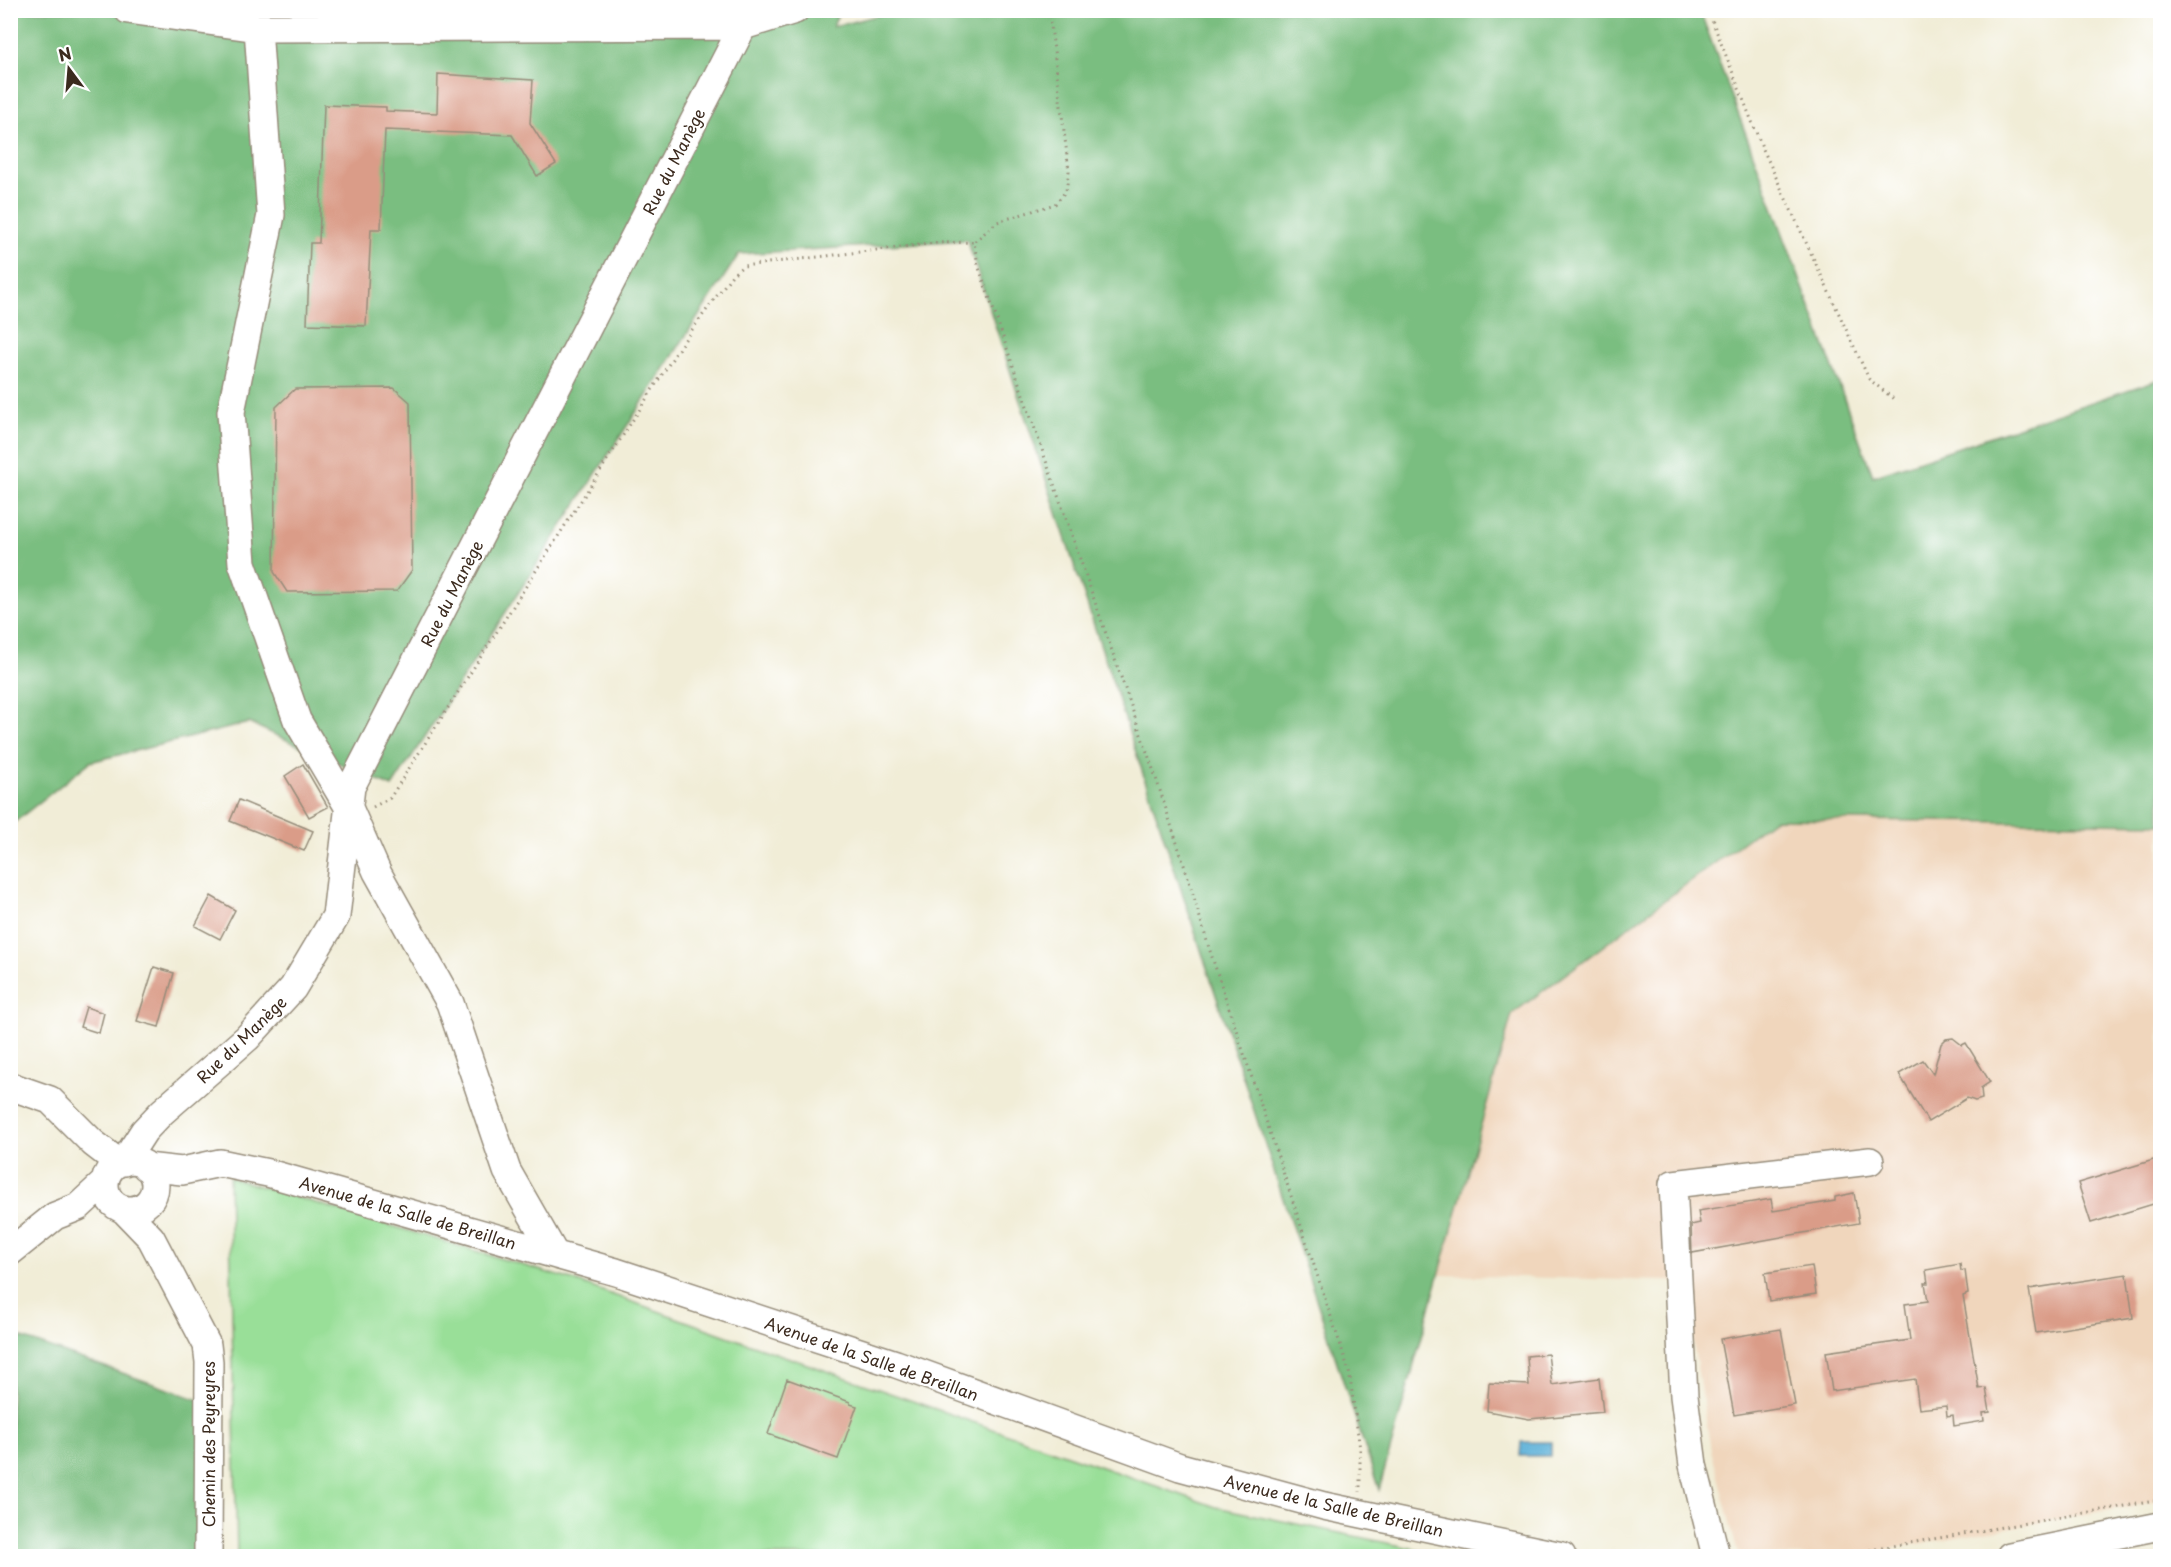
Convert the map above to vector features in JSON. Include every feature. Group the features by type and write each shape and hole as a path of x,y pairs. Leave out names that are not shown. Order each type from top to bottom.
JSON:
{"street":[{"path":"128,10 258,28 743,26 795,10"},
{"name":"Rue du Manège","path":"124,1170 144,1131 162,1112 247,1038 293,988 336,916 351,813 351,787 743,26"},
{"path":"258,28 271,215 231,412 242,563 297,720 351,813 377,872 450,1003 507,1171 554,1253"},
{"path":"10,1086 50,1100 124,1170"},
{"path":"1716,1557 1693,1465 1684,1396 1673,1184 1870,1161"},
{"name":"Avenue de la Salle de Breillan","path":"124,1170 182,1172 220,1163 268,1173 554,1253 896,1364 1180,1467 1324,1506 1562,1557"},
{"path":"124,1170 106,1194 111,1202 136,1204"},
{"path":"10,1252 56,1216 78,1207 124,1170"},
{"name":"Chemin des Peyreyres","path":"124,1170 154,1181 136,1204 151,1238 207,1345 209,1362 208,1557"},
{"name":"Avenue de la Salle de Breillan","path":"136,1204 182,1172"},
{"path":"78,1207 136,1204"},
{"path":"2010,1557 2160,1526"}],"path":[{"path":"351,813 390,798 681,345 732,275 743,266 902,246 974,242 997,222 1055,204 1066,191 1069,171 1048,10"},
{"path":"1708,10 1762,147 1869,379 1896,401"},
{"path":"974,242 978,265 1155,775 1212,958 1349,1371 1360,1449 1360,1514"},
{"path":"1834,1557 2160,1500"}],"shaded area":[{"path":"1774,819 2160,824 2160,1501 1850,1556 1738,1553 1711,1450 1693,1342 1692,1279 1666,1281 1439,1275 1512,1014"}],"green space":[{"path":"898,10 1700,11 1873,476 2160,379 2160,824 1774,819 1512,1014 1379,1490 967,240 739,254 392,787 249,723 90,762 11,825 11,11 839,11 833,27"},
{"path":"229,1177 569,1279 1216,1507 1449,1556 237,1556"},
{"path":"11,1334 205,1402 204,1556 11,1556"}],"water":[{"path":"1521,1442 1551,1442 1551,1456 1520,1456"}],"building":[{"path":"438,74 533,80 530,123 556,164 537,176 512,135 385,130 381,229 371,229 366,326 307,324 310,243 319,243 324,105 386,107 386,111 437,113"},
{"path":"394,388 410,402 412,570 397,591 287,592 274,572 276,407 295,389"},
{"path":"303,764 328,807 309,817 285,776"},
{"path":"239,800 313,831 304,851 230,821"},
{"path":"211,896 235,910 220,939 195,926"},
{"path":"154,967 174,973 159,1027 137,1021"},
{"path":"86,1007 104,1013 99,1033 80,1027"},
{"path":"1953,1038 1962,1045 1966,1043 1990,1082 1981,1088 1982,1099 1975,1101 1967,1098 1928,1122 1899,1074 1923,1060 1933,1074 1941,1044 1946,1039"},
{"path":"2160,1158 2160,1202 2091,1223 2078,1183"},
{"path":"1854,1193 1859,1223 1692,1253 1691,1225 1700,1223 1698,1211 1771,1199 1773,1211 1835,1201 1835,1197"},
{"path":"1960,1264 1961,1271 1965,1270 1968,1294 1963,1296 1979,1389 1986,1388 1990,1412 1983,1413 1984,1421 1954,1426 1953,1415 1947,1416 1946,1406 1919,1409 1915,1379 1832,1391 1826,1352 1910,1340 1905,1304 1928,1301 1925,1283 1928,1283 1926,1270"},
{"path":"1812,1266 1816,1294 1769,1301 1765,1273"},
{"path":"2127,1274 2133,1318 2036,1333 2029,1289"},
{"path":"1781,1329 1795,1405 1734,1415 1720,1339"},
{"path":"1548,1354 1552,1385 1599,1378 1603,1412 1529,1419 1487,1411 1489,1383 1529,1385 1527,1356"},
{"path":"787,1379 857,1406 838,1459 768,1434"}]}
